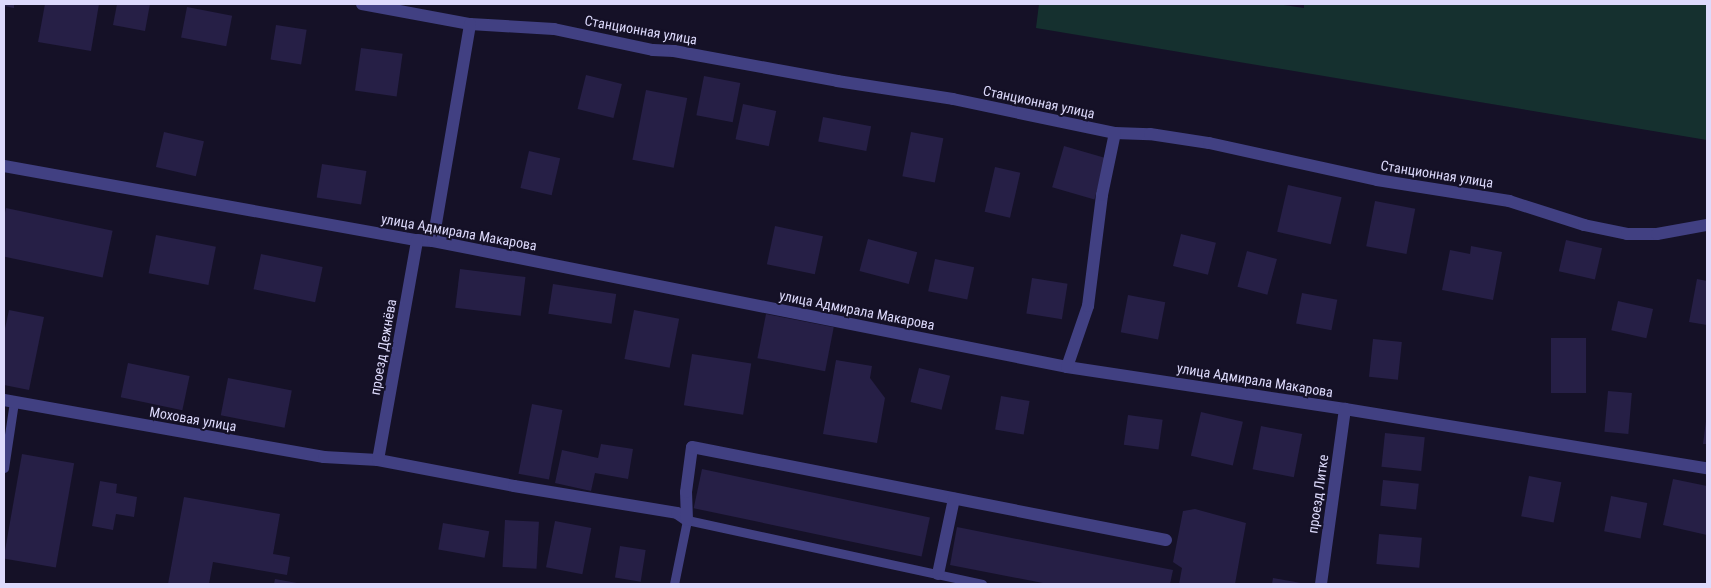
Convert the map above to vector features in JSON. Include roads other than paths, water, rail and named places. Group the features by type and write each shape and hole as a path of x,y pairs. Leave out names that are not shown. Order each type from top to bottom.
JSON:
{"street":[{"name":"Станционная улица","path":"362,4 470,24 554,29 652,50 674,51 836,81 952,99 1115,133 1150,134 1209,143 1377,180 1509,201 1584,225 1627,234 1657,234 1707,225"},
{"path":"433,241 470,24"},
{"path":"1067,367 1088,306 1102,196 1115,133"},
{"name":"улица Адмирала Макарова","path":"4,166 418,240 433,241 1067,367 1345,409 1707,468"},
{"name":"проезд Дежнёва","path":"378,460 418,240"},
{"name":"Моховая улица","path":"9,401 324,457 378,460 514,486 676,513 687,520"},
{"name":"проезд Литке","path":"1320,584 1345,409"},
{"path":"687,520 686,492 692,447 1166,540"},
{"path":"938,574 954,499"}],"lane":[{"path":"4,468 9,401"},
{"path":"674,584 687,520 982,584"}]}
